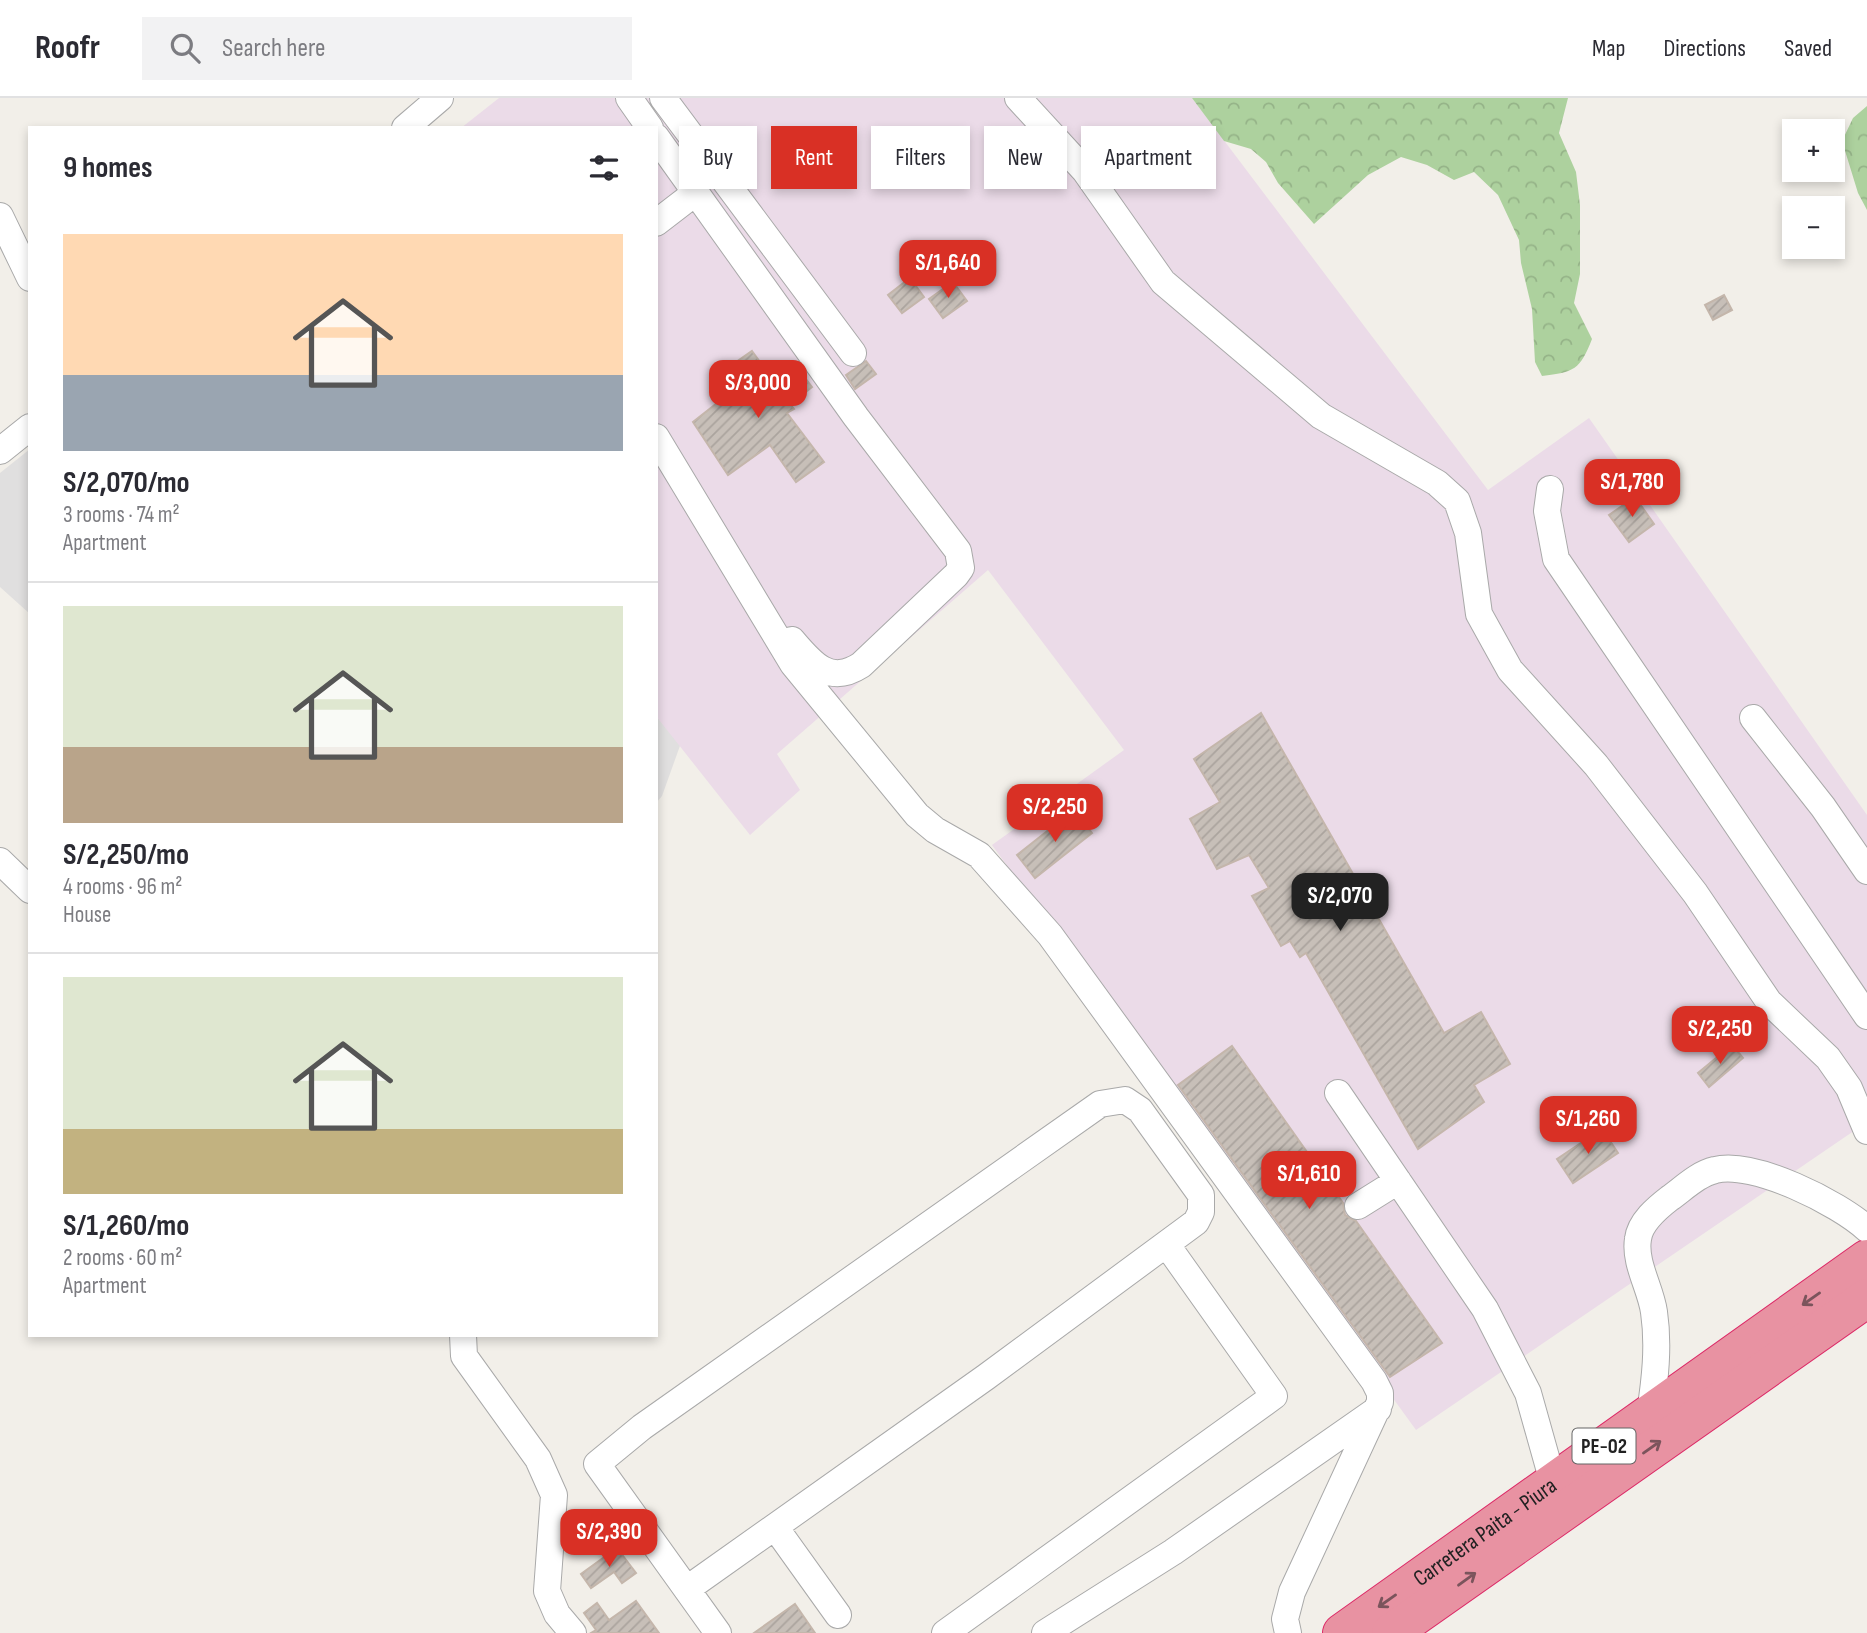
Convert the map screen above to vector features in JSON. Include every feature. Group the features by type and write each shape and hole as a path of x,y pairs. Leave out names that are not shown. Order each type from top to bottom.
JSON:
{"highway":[{"name":"Carretera Paita - Piura","path":"1342,1633 1867,1259"},
{"name":"Carretera Paita - Piura","path":"1391,1633 1867,1298"}],"street":[{"path":"629,98 649,126"},
{"path":"663,98 853,353"},
{"path":"1018,98 1085,171 1163,282 1321,416 1437,483 1457,501 1468,533 1479,614 1510,670 1596,765 1695,893 1769,1002 1828,1058 1849,1088 1867,1130"},
{"path":"658,140 856,417 958,551 961,559 956,575 861,665 846,675 833,675 804,654 748,587"},
{"path":"658,221 695,193"},
{"path":"0,216 28,274"},
{"path":"0,450 28,429"},
{"path":"658,440 793,664 917,815 935,830 979,855 1050,934 1381,1393 1378,1409 1292,1592 1284,1619 1288,1633"},
{"path":"1550,489 1547,511 1556,559 1867,1016"},
{"path":"1753,718 1823,807 1867,871"},
{"path":"0,861 28,888"},
{"path":"1338,1093 1485,1309 1528,1393 1553,1482"},
{"path":"687,1590 1196,1222 1201,1212 1201,1195 1140,1110 1125,1100 1109,1100 653,1419 597,1464 687,1590 718,1633"},
{"path":"1650,1413 1656,1351 1654,1313 1638,1256 1638,1238 1643,1224 1661,1205 1703,1174 1723,1169 1775,1178 1806,1190 1867,1229"},
{"path":"1358,1206 1398,1181"},
{"path":"945,1633 1274,1396 1167,1245"},
{"path":"463,1337 464,1356 538,1459 554,1495 547,1591 557,1614 573,1633"},
{"path":"1045,1633 1173,1552 1378,1409"},
{"path":"775,1527 838,1615"}],"shaded area":[{"path":"499,98 1192,98 1213,126 1081,126 1081,189 1216,189 1216,130 1488,490 1589,418 1867,815 1867,1122 1416,1430 992,845 1124,750 988,570 777,754 800,790 750,835 658,719 658,126 464,126"},
{"path":"28,451 28,612 0,587 0,473"},
{"path":"658,718 681,743 658,801"}],"green space":[{"path":"1192,98 1568,98 1559,133 1576,172 1580,205 1580,274 1574,303 1592,339 1584,357 1569,371 1542,376 1535,362 1532,309 1521,263 1519,240 1498,195 1474,172 1454,180 1427,165 1401,157 1368,175 1314,224 1278,183 1266,162 1251,149 1224,141 1216,126 1213,126"},
{"path":"1867,106 1867,210 1858,193 1845,151 1845,135 1853,118"}],"building":[{"path":"953,248 965,264 953,274 940,258"},
{"path":"910,278 924,297 902,313 888,295"},
{"path":"953,282 967,301 943,318 929,299"},
{"path":"1724,295 1732,310 1713,320 1705,305"},
{"path":"752,351 777,385 798,369 812,387 790,404 794,409 787,413 824,462 796,482 770,445 728,475 693,422 731,392 719,374"},
{"path":"866,361 876,374 855,389 846,375"},
{"path":"1635,497 1654,524 1629,542 1609,515"},
{"path":"1261,713 1444,1033 1481,1012 1510,1064 1474,1085 1484,1102 1418,1149 1306,953 1300,957 1290,941 1281,946 1252,896 1269,888 1249,855 1217,869 1190,819 1220,802 1194,759"},
{"path":"1074,810 1092,833 1035,878 1017,855"},
{"path":"1732,1045 1743,1058 1709,1087 1698,1073"},
{"path":"1232,1046 1343,1203 1345,1215 1356,1221 1442,1343 1390,1377 1178,1085"},
{"path":"1602,1129 1618,1153 1573,1183 1557,1159"},
{"path":"617,1548 636,1573 622,1583 614,1572 591,1588 581,1574"},
{"path":"636,1601 659,1633 591,1633 596,1630 584,1613 597,1603 609,1620"},
{"path":"795,1604 815,1633 754,1633"}]}
